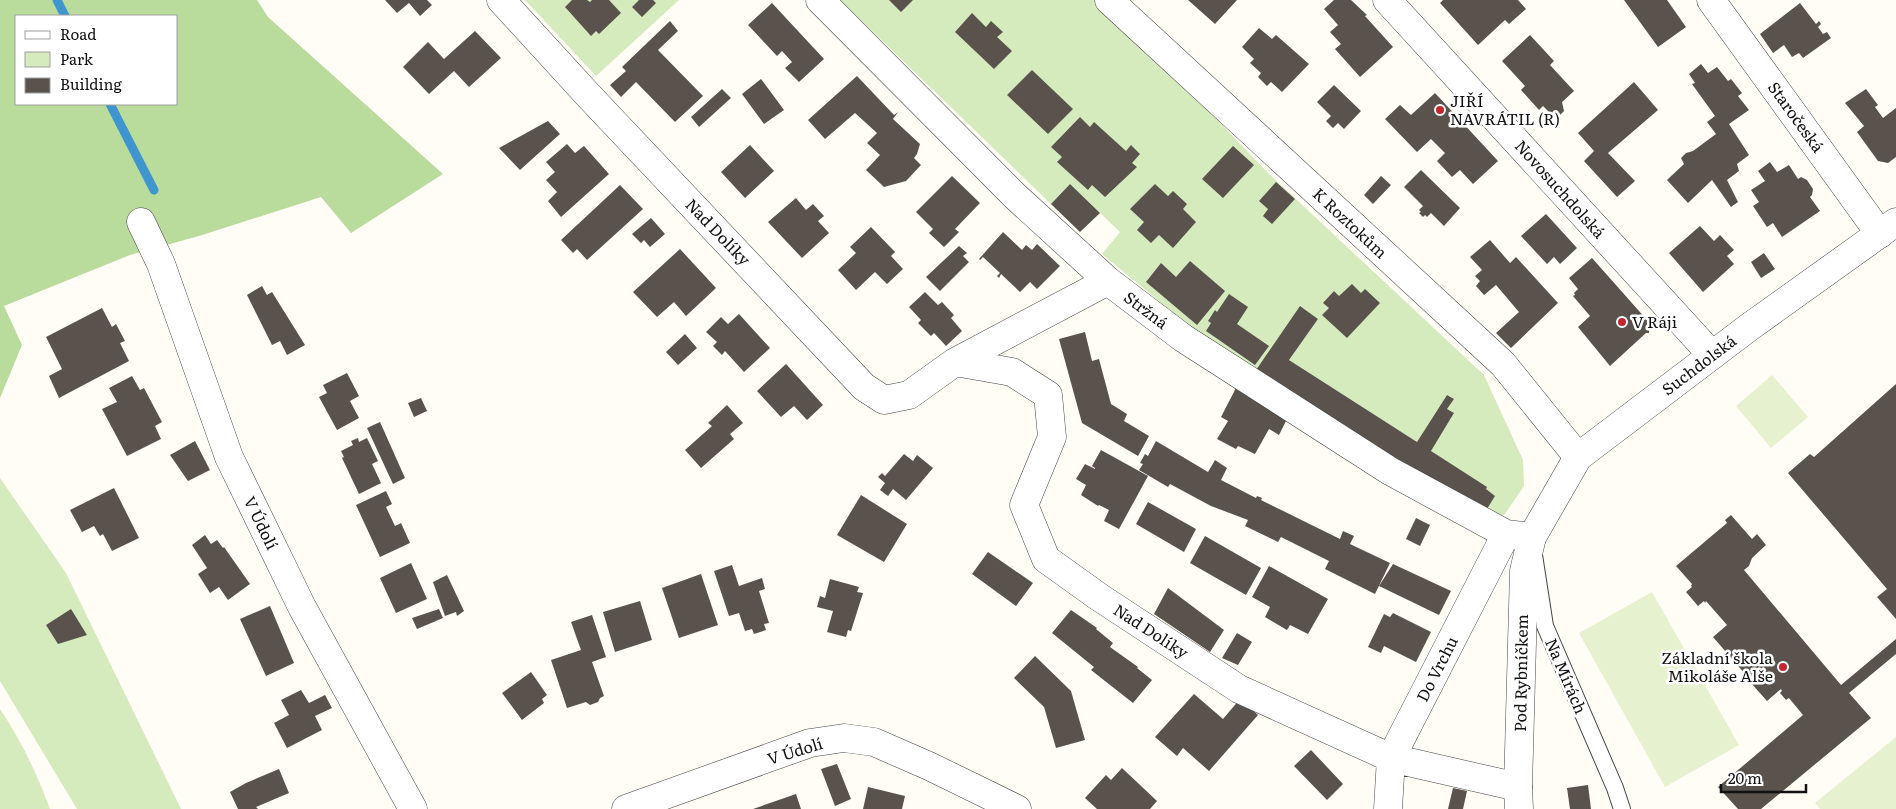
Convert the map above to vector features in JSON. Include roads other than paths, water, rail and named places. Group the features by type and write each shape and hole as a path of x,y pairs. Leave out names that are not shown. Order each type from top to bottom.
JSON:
{"street":[{"name":"Nad Dolíky","path":"501,0 588,95 864,387 884,400 909,395 955,362 1108,281"},
{"name":"Stržná","path":"820,0 1015,196 1108,281 1183,338 1382,466 1519,535"},
{"name":"Novosuchdolská","path":"1387,0 1712,355"},
{"name":"Staročeská","path":"1711,0 1888,228"},
{"name":"K Roztokům","path":"1114,2 1503,364 1578,457"},
{"name":"V Údolí","path":"141,222 161,264 229,457 302,607 413,809"},
{"name":"Suchdolská","path":"1519,535 1578,457 1748,328 1888,228"},
{"name":"Nad Dolíky","path":"955,362 1012,372 1048,395 1052,437 1024,505 1046,559 1099,597 1239,689 1391,758 1519,798"},
{"name":"Do Vrchu","path":"1388,809 1391,758 1519,535"},
{"name":"Pod Rybníčkem","path":"1519,535 1524,571 1519,798"},
{"name":"V Údolí","path":"626,809 810,743 844,738 874,742 1016,808"}],"lane":[{"name":"Na Mírách","path":"1519,535 1545,626 1615,788 1622,809"}],"waterway":[{"path":"57,0 64,15"},
{"path":"111,105 154,190"}],"place":[{"name":"JIŘÍ NAVRÁTIL (R)","path":"1440,110"},
{"name":"V Ráji","path":"1622,322"},
{"name":"Základní škola Mikoláše Alše","path":"1783,667"}]}
